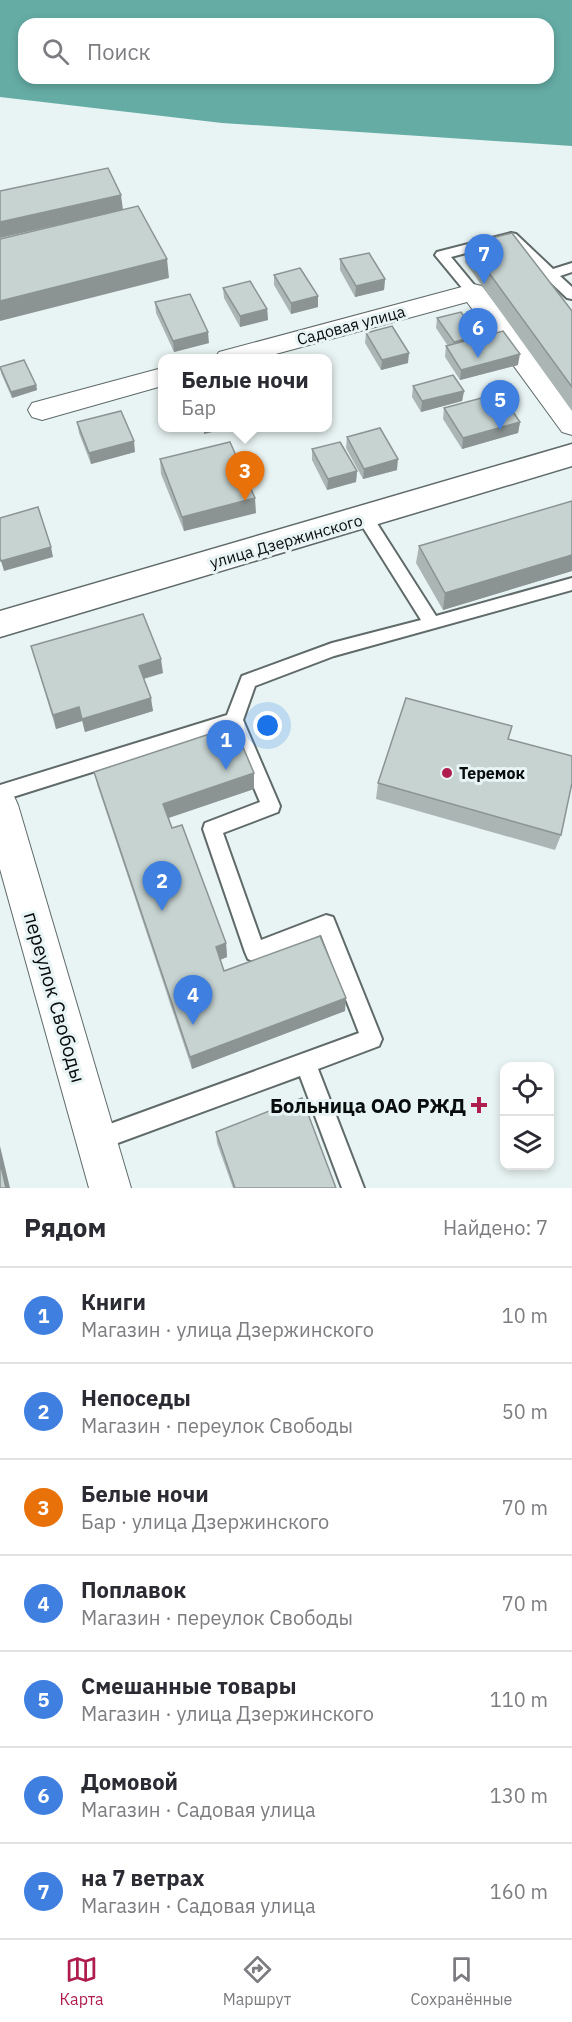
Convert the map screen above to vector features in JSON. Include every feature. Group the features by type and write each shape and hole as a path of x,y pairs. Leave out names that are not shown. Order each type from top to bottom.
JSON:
{"main road":[{"name":"улица Дзержинского","path":"0,624 572,455"}],"street":[{"name":"Садовая улица","path":"244,354 473,292"},
{"path":"473,292 572,425"},
{"path":"42,410 158,378"},
{"name":"переулок Свободы","path":"0,805 12,896 96,1140 110,1188"}],"lane":[{"path":"473,292 442,255 511,237 572,295"},
{"path":"551,275 572,267"},
{"path":"365,518 432,624"},
{"path":"96,1140 372,1039 326,924 255,952 212,828 271,806 234,720 248,681 332,650 572,584"},
{"path":"0,793 234,720"},
{"path":"306,1065 353,1188"}],"water":[{"path":"0,0 572,0 572,146 222,123 0,97"}],"building":[{"path":"108,168 121,195 0,222 0,191"},
{"path":"138,206 167,259 0,301 0,239"},
{"path":"512,233 572,311 572,387 468,244"},
{"path":"369,253 385,279 356,286 340,259"},
{"path":"300,268 318,296 291,303 274,275"},
{"path":"250,281 267,309 240,316 223,288"},
{"path":"190,294 208,332 173,341 155,302"},
{"path":"461,312 478,336 454,342 437,318"},
{"path":"392,326 409,353 382,360 366,333"},
{"path":"503,331 520,354 461,370 446,346"},
{"path":"24,360 36,385 11,392 0,367"},
{"path":"453,375 464,391 422,401 413,386"},
{"path":"500,393 520,422 463,438 444,408"},
{"path":"121,411 134,441 89,453 77,422"},
{"path":"380,428 398,459 364,469 347,437"},
{"path":"230,442 255,498 182,517 160,459"},
{"path":"340,442 357,471 328,479 312,449"},
{"path":"572,501 572,555 445,593 419,546"},
{"path":"38,507 51,547 1,561 0,518"},
{"path":"143,614 161,659 139,666 151,698 82,719 79,707 53,715 31,646"},
{"path":"406,698 512,726 508,739 572,756 572,783 561,835 378,783"},
{"path":"234,726 254,773 163,804 172,828 182,825 226,943 216,947 224,971 320,936 346,998 190,1057 94,772"},
{"path":"302,1098 336,1188 235,1188 216,1132"},
{"path":"0,1162 6,1188 0,1188"}],"place":[{"name":"на 7 ветрах","path":"484,284"},
{"name":"Домовой","path":"478,358"},
{"name":"Смешанные товары","path":"500,430"},
{"name":"Белые ночи","path":"245,501"},
{"name":"Книги","path":"226,770"},
{"name":"Теремок","path":"447,773"},
{"name":"Непоседы","path":"162,911"},
{"name":"Поплавок","path":"193,1025"},
{"name":"Больница ОАО РЖД","path":"479,1105"}]}
